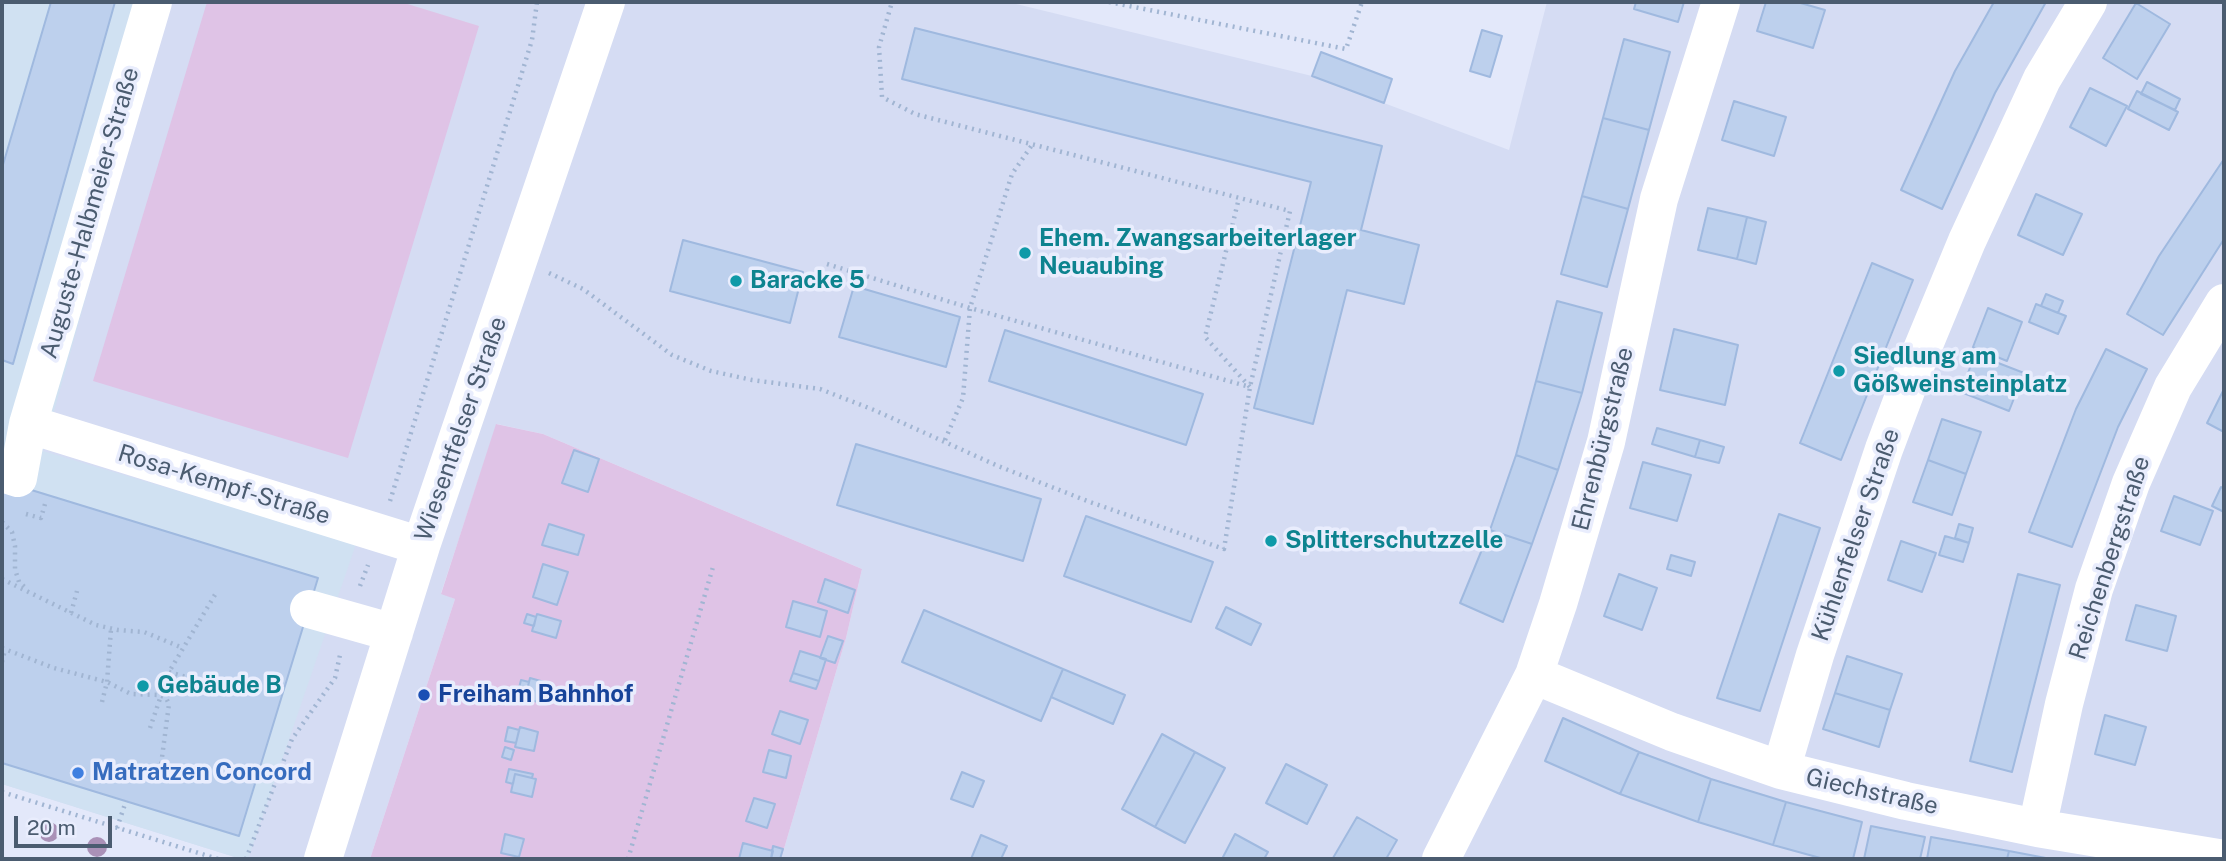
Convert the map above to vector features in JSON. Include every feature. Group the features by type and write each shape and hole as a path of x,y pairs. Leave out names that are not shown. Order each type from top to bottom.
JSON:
{"street":[{"name":"Auguste-Halbmeier-Straße","path":"10,476 28,424 153,2"},
{"name":"Ehrenbürgstraße","path":"1441,859 1534,675 1606,442 1659,199 1721,2"},
{"name":"Kühlenfelser Straße","path":"1781,770 1819,642 1884,449 1916,364 1967,241 2042,79 2088,2"},
{"name":"Wiesentfelser Straße","path":"323,859 421,546 518,263 602,3"},
{"name":"Reichenbergstraße","path":"2037,828 2064,704 2094,589 2131,483 2174,387 2224,303"},
{"name":"Rosa-Kempf-Straße","path":"28,424 421,546"},
{"path":"309,609 394,633"},
{"name":"Giechstraße","path":"1534,675 1672,732 1781,770 1906,801 2037,828 2224,859"}],"path":[{"path":"246,859 292,739 335,678 348,618 380,533 532,40 537,2"},
{"path":"518,263 552,274 583,289 640,334 672,355 711,371 752,380 820,389 945,440 998,466 1224,549 1250,387 1290,211 915,114 883,97 880,47 892,2"},
{"path":"1109,2 1346,49 1362,2"},
{"path":"945,440 963,398 970,309 1012,174 1032,145"},
{"path":"1240,198 1205,337 1250,387"},
{"path":"827,264 970,309 1250,387"},
{"path":"2,522 12,532 15,569 19,582 36,596"},
{"path":"628,859 713,567"},
{"path":"2,579 96,625 144,632 183,648"},
{"path":"71,613 77,591"},
{"path":"150,728 170,672 216,593"},
{"path":"102,702 107,682 111,629"},
{"path":"2,662 4,649 54,668 107,682 131,694 160,695 166,698 169,704 161,765"},
{"path":"170,672 199,681"},
{"path":"2,792 218,859"},
{"path":"117,828 126,801"}],"shaded area":[{"path":"2,2 1008,2 1312,76 1509,150 1547,2 2224,2 2224,859 781,859 846,638 862,569 543,434 497,424 441,593 455,599 370,859 241,859 2,784"},
{"path":"2,2 168,2 43,451 356,544 248,859 2,784"},
{"path":"207,2 401,2 479,26 348,458 93,381"},
{"path":"496,424 543,434 862,569 846,638 781,859 370,859 455,599 441,594"}],"building":[{"path":"51,2 115,2 13,364 2,360 2,168"},
{"path":"1636,2 1684,2 1678,22 1634,9"},
{"path":"1766,2 1797,2 1825,10 1813,48 1757,31"},
{"path":"1994,2 2046,2 1995,93 1942,209 1901,190 1955,71"},
{"path":"2136,3 2170,24 2137,79 2103,58"},
{"path":"915,28 1382,146 1361,230 1419,245 1404,304 1347,290 1313,424 1254,408 1311,182 902,79"},
{"path":"1482,30 1502,36 1490,77 1470,71"},
{"path":"1624,39 1670,52 1649,130 1603,118"},
{"path":"1321,52 1392,79 1384,103 1312,76"},
{"path":"2147,82 2180,99 2175,110 2141,94"},
{"path":"2090,88 2127,106 2106,146 2070,127"},
{"path":"2137,91 2178,112 2169,130 2128,109"},
{"path":"1734,101 1786,117 1774,156 1722,140"},
{"path":"1603,118 1649,130 1628,209 1582,196"},
{"path":"2224,159 2224,239 2163,335 2127,314 2159,256"},
{"path":"2036,194 2082,214 2063,255 2018,235"},
{"path":"1582,196 1628,209 1607,287 1561,274"},
{"path":"1708,208 1747,217 1737,259 1698,250"},
{"path":"1747,217 1766,222 1756,264 1737,259"},
{"name":"Baracke 5","path":"683,240 803,272 790,323 670,291"},
{"path":"1872,263 1913,280 1841,460 1800,443"},
{"path":"854,286 960,317 946,367 839,337"},
{"path":"2046,294 2063,301 2058,313 2041,306"},
{"path":"1557,301 1602,313 1582,393 1536,381"},
{"path":"2036,304 2066,316 2058,334 2029,322"},
{"path":"1988,308 2022,322 2007,361 1973,347"},
{"path":"1674,329 1738,345 1725,405 1660,390"},
{"path":"1005,330 1203,394 1186,445 989,381"},
{"path":"2106,349 2147,369 2118,427 2072,547 2029,532 2076,409"},
{"path":"1975,354 2024,373 2009,411 1961,392"},
{"path":"1536,381 1582,393 1558,470 1516,455"},
{"path":"2224,391 2224,432 2207,423"},
{"path":"1942,419 1981,432 1966,474 1928,460"},
{"path":"1657,428 1700,440 1695,457 1652,444"},
{"path":"1700,440 1724,447 1719,463 1695,457"},
{"path":"856,444 1041,499 1023,561 837,505"},
{"path":"574,450 599,459 588,492 562,483"},
{"path":"1516,455 1558,470 1532,544 1490,530"},
{"path":"1928,460 1966,474 1952,515 1913,502"},
{"path":"1643,462 1691,475 1677,521 1630,508"},
{"name":"Gebäude B","path":"2,481 318,578 239,836 2,763"},
{"path":"2221,487 2224,489 2224,512 2212,506"},
{"path":"2174,496 2213,511 2200,545 2161,531"},
{"path":"1779,514 1820,528 1760,711 1717,698"},
{"path":"1086,516 1213,562 1191,622 1064,576"},
{"path":"549,524 584,535 578,555 542,545"},
{"path":"1959,524 1973,528 1969,543 1955,538"},
{"path":"1490,530 1532,544 1503,622 1460,603"},
{"path":"1945,536 1969,543 1963,562 1939,555"},
{"path":"1901,541 1936,553 1922,592 1888,580"},
{"path":"1671,555 1695,562 1691,576 1667,569"},
{"path":"543,564 568,572 557,605 533,597"},
{"path":"1619,574 1657,588 1642,630 1604,616"},
{"path":"2018,574 2060,585 2012,772 1970,761"},
{"path":"825,579 855,590 848,613 818,602"},
{"path":"793,601 827,611 820,637 786,627"},
{"path":"2136,605 2176,616 2167,651 2126,640"},
{"path":"1226,607 1261,624 1251,645 1216,628"},
{"path":"924,610 1063,669 1041,721 902,662"},
{"path":"527,614 536,617 534,626 524,623"},
{"path":"537,614 561,621 556,638 532,631"},
{"path":"828,636 843,641 835,663 820,658"},
{"path":"800,651 826,659 819,681 793,673"},
{"path":"1847,656 1902,674 1890,710 1835,693"},
{"path":"1063,669 1125,695 1113,724 1051,697"},
{"path":"793,673 819,681 816,689 790,681"},
{"path":"530,678 548,683 543,703 525,699"},
{"path":"521,680 529,682 526,694 518,692"},
{"path":"1835,693 1890,710 1879,747 1823,729"},
{"path":"780,711 808,720 800,744 772,734"},
{"path":"2105,715 2146,727 2135,765 2095,754"},
{"path":"1563,718 1639,752 1620,794 1545,761"},
{"path":"508,727 519,730 516,743 505,741"},
{"path":"520,727 538,732 534,751 515,747"},
{"path":"1162,734 1195,752 1155,827 1122,809"},
{"path":"505,747 514,750 511,760 502,757"},
{"path":"769,750 791,756 786,778 763,772"},
{"path":"1195,752 1225,768 1185,843 1155,827"},
{"path":"1639,752 1711,779 1698,822 1620,794"},
{"path":"1286,764 1327,785 1307,824 1266,803"},
{"path":"509,769 533,774 532,778 515,774 513,784 506,782"},
{"path":"962,772 984,781 973,807 951,799"},
{"path":"515,774 536,779 532,797 511,792"},
{"path":"1711,779 1786,802 1773,845 1698,822"},
{"path":"754,798 775,804 767,828 746,821"},
{"path":"1786,802 1862,822 1853,859 1824,859 1773,845"},
{"path":"1357,817 1397,840 1386,859 1333,858"},
{"path":"1871,826 1925,837 1920,859 1864,859"},
{"path":"505,834 524,839 519,857 501,853"},
{"path":"1235,834 1268,852 1264,859 1222,859"},
{"path":"981,835 1007,846 1001,859 971,859"},
{"path":"1931,837 2009,851 2007,859 1927,859"},
{"path":"743,843 773,851 771,859 739,859"},
{"path":"773,846 783,849 780,859 771,859"},
{"path":"2009,851 2051,859 2007,859"}],"place":[{"name":"Ehem. Zwangsarbeiterlager Neuaubing","path":"1025,253"},
{"name":"Baracke 5","path":"736,281"},
{"name":"Siedlung am Gößweinsteinplatz","path":"1839,371"},
{"name":"Splitterschutzzelle","path":"1271,541"},
{"name":"Gebäude B","path":"143,686"},
{"name":"Freiham Bahnhof","path":"424,695"},
{"name":"Matratzen Concord","path":"78,773"}]}
